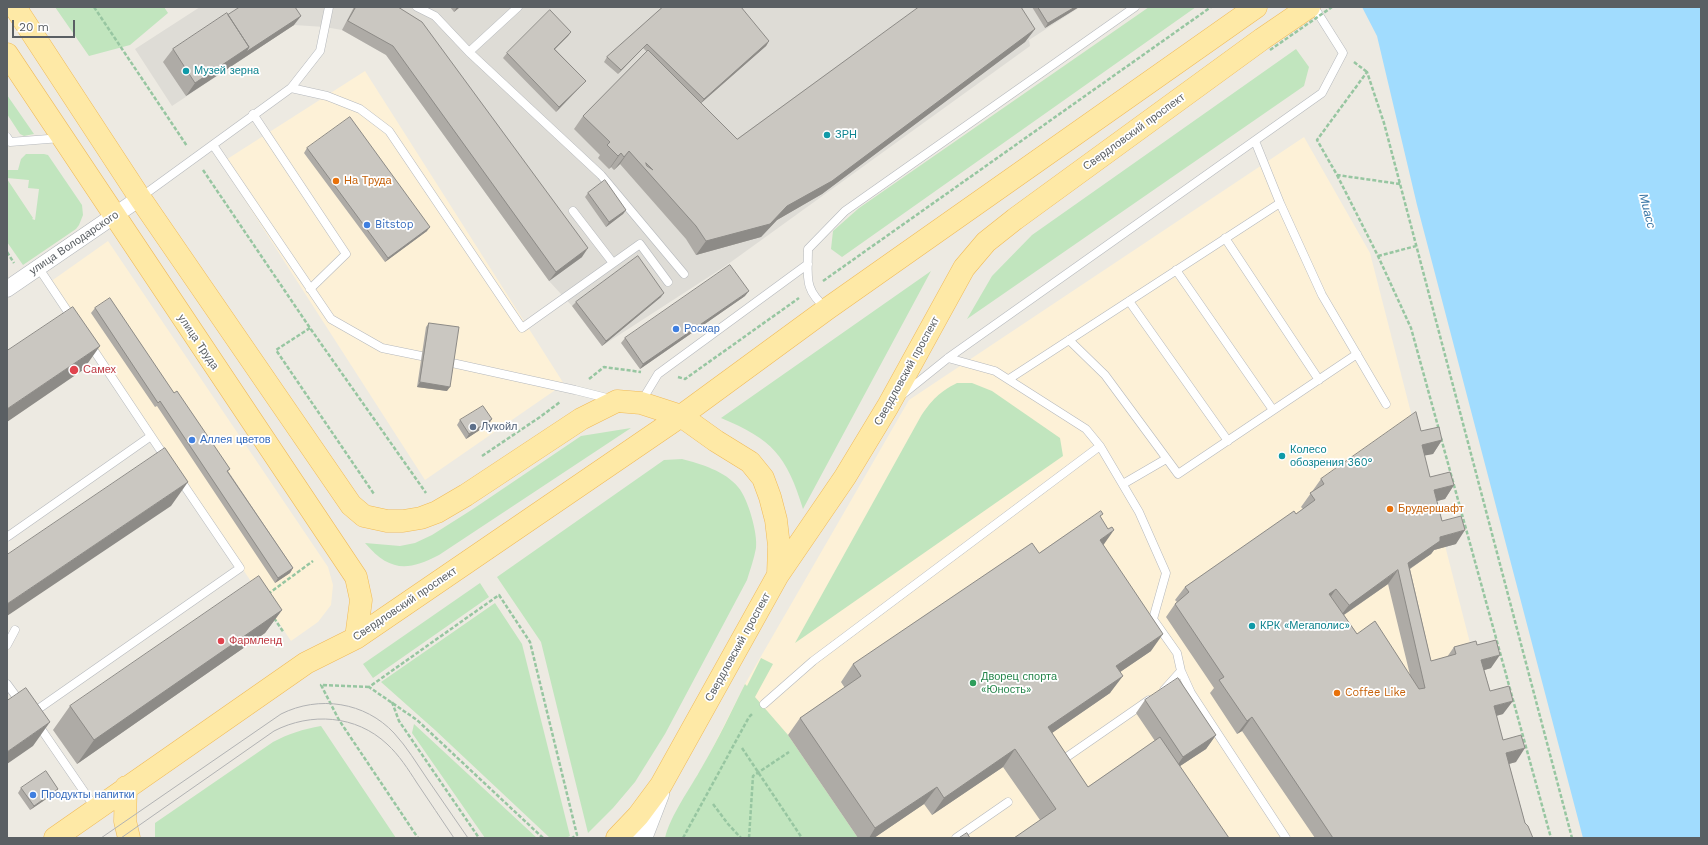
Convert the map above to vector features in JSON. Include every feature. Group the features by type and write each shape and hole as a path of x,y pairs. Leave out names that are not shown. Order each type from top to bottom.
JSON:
{"main road":[{"path":"15,7 140,198 351,505 364,516 387,521 403,521 421,518 437,512 466,495 581,419 617,401 641,403 681,416 716,441 750,462 763,478 776,520 779,546 778,575"},
{"name":"Свердловский проспект","path":"617,838 638,816 661,785 778,575 845,477 888,406 964,268 986,242 1015,219 1266,45 1309,7"},
{"name":"Свердловский проспект","path":"55,838 126,787 306,663 356,638 681,416 828,309 1250,11"},
{"name":"улица Труда","path":"7,54 356,577 361,600 356,638"},
{"path":"641,838 661,785"},
{"path":"126,787 125,821 129,838"}],"street":[{"name":"улица Володарского","path":"7,289 140,198"}],"lane":[{"path":"140,198 253,114 291,88 320,51 329,7"},
{"path":"417,7 435,16 469,52 601,175 684,274"},
{"path":"469,52 518,7"},
{"path":"828,309 816,300 808,285 808,249 845,211 1135,7"},
{"path":"888,406 948,358 1322,93 1343,53 1314,7"},
{"path":"291,88 327,96 360,108 389,131 522,328 640,244 668,282"},
{"path":"253,114 346,254 310,289"},
{"path":"7,137 10,142 63,138"},
{"path":"1255,141 1280,203 1322,295 1386,404"},
{"path":"213,145 331,319 382,348 575,390 617,401"},
{"path":"1009,380 1280,203"},
{"path":"573,211 613,263"},
{"path":"1225,238 1319,380"},
{"path":"641,403 658,374 808,264"},
{"path":"38,267 77,326"},
{"path":"1176,270 1273,410"},
{"path":"1129,301 1228,441"},
{"path":"30,714 240,568 86,339"},
{"path":"1069,340 1105,375 1178,474 1357,354"},
{"path":"948,358 995,371 1086,429 1100,446 1139,512 1166,573 1153,619 1177,653 1181,671 1191,693 1286,838"},
{"path":"7,537 151,436"},
{"path":"764,704 813,661 1079,460 1100,446"},
{"path":"1123,484 1166,459"},
{"path":"7,645 15,630"},
{"path":"1061,761 1167,687 1181,671"},
{"path":"7,684 30,714 96,809"},
{"path":"956,838 1008,802"}],"path":[{"path":"94,7 310,328 426,494 420,498"},
{"path":"540,417 604,367 686,378 1212,7"},
{"path":"1266,45 1332,7"},
{"path":"1551,838 1411,328 1378,256 1337,175 1317,140 1367,72 1384,123 1572,838"},
{"path":"1337,175 1400,184"},
{"path":"1378,256 1416,246"},
{"path":"310,328 276,350 372,493 378,497"},
{"path":"267,595 313,561"},
{"path":"369,687 499,595 530,642 577,835 572,838"},
{"path":"272,616 284,633"},
{"path":"418,838 339,720 321,685 369,687 392,702 417,720 543,838"},
{"path":"392,702 399,721 479,838"},
{"path":"683,838 749,717 764,704"},
{"path":"742,748 802,838"},
{"path":"749,838 753,776 789,752"},
{"path":"713,804 728,824 742,838"}],"shaded area":[{"path":"200,7 1080,7 1029,40 1030,46 724,267 602,346 572,306 549,281 386,55 342,30 325,27 294,25 172,106 135,49"},
{"path":"365,71 564,384 425,480 221,163"},
{"path":"1304,137 1370,253 1520,838 665,838 676,813 708,757 745,684 909,400"},
{"path":"108,241 328,567 333,585 331,605 318,622 291,641 50,282"}],"green space":[{"path":"55,7 164,7 168,13 130,45 89,56"},
{"path":"1149,7 1196,7 842,257 831,249 833,231 859,208"},
{"path":"1296,49 1309,67 1304,86 967,319 992,276 1032,235"},
{"path":"7,95 34,134 24,136 20,134 7,114"},
{"path":"26,154 48,155 82,205 83,215 76,229 23,265 7,242 7,179 33,218 32,219 35,220 39,189 28,188 29,180 7,178 8,170 18,170 21,159"},
{"path":"931,271 803,509 791,475 775,452 765,442 753,434 721,418"},
{"path":"957,383 972,383 992,391 1060,438 1063,456 795,643 921,416 936,397"},
{"path":"631,428 428,561 408,566 391,564 382,559 365,543 400,546 415,543 432,535 473,509 581,436"},
{"path":"682,459 720,472 733,481 742,492 749,507 754,525 756,548 754,556 747,580 665,734 635,782 613,808 588,833 541,642 497,577 664,460"},
{"path":"480,583 489,597 373,678 363,664"},
{"path":"495,603 522,644 570,836 566,838 550,838 435,730 381,682"},
{"path":"761,658 773,664 755,697 788,735 858,838 665,838 671,820 708,757 745,684 747,686"},
{"path":"414,724 537,838 485,838 412,733"},
{"path":"321,726 396,838 155,838 155,823 273,742 296,732"}],"water":[{"name":"Миасс","path":"1362,7 1701,7 1701,838 1583,838 1417,205 1377,36"}],"building":[{"path":"240,7 295,7 301,16 246,52 249,47 228,15"},
{"path":"356,7 398,7 422,22 588,248 556,272 393,46 348,21"},
{"path":"663,7 741,7 769,41 704,99 647,44 621,70 607,57"},
{"name":"ЗРН","path":"919,7 1021,7 1035,29 832,181 787,206 770,224 706,241 696,226 629,151 624,157 621,153 618,156 607,145 610,142 583,116 648,50 737,139"},
{"path":"1038,7 1075,7 1048,23"},
{"path":"550,10 571,32 554,49 586,81 559,107 507,53"},
{"path":"227,13 249,47 195,83 173,49"},
{"path":"350,117 430,227 388,258 307,148"},
{"path":"605,180 626,210 609,222 588,193"},
{"path":"638,256 664,293 606,341 576,302"},
{"path":"730,265 749,291 643,364 625,338"},
{"name":"Аллея цветов","path":"110,298 174,393 177,391 230,469 227,471 293,568 278,578 160,401 158,403 95,308"},
{"path":"73,307 100,346 7,409 7,351"},
{"path":"429,323 459,327 450,387 420,382"},
{"path":"483,406 492,419 469,434 460,420"},
{"name":"КРК «Мегаполис»","path":"1416,412 1421,431 1439,427 1442,440 1422,445 1430,477 1450,472 1454,485 1434,490 1442,521 1461,516 1465,530 1440,537 1440,541 1408,563 1431,661 1456,654 1454,647 1476,641 1477,645 1496,640 1500,655 1481,660 1490,691 1509,686 1513,701 1494,706 1503,740 1521,735 1525,748 1506,753 1525,823 1528,826 1533,838 1333,838 1252,717 1247,721 1219,680 1224,677 1175,604 1189,592 1185,587 1294,511 1296,514 1315,500 1310,493 1324,484 1321,479","holes":["1398,570 1425,688 1419,689 1375,621 1357,634 1329,594 1336,589 1349,605"]},
{"path":"165,448 188,482 7,604 7,555"},
{"name":"Дворец спорта «Юность»","path":"1101,511 1103,514 1100,516 1108,529 1112,527 1114,530 1100,540 1163,634 1116,666 1123,676 1048,727 1088,787 1160,737 1229,838 1014,838 1056,809 1015,749 944,798 937,787 875,828 800,718 861,676 853,664 1032,543 1039,553"},
{"path":"259,576 282,610 94,740 70,706"},
{"path":"1178,678 1216,735 1183,757 1145,700"},
{"path":"26,688 50,722 7,752 7,701"},
{"path":"46,771 58,789 34,806 21,788"},
{"path":"967,833 970,838 959,838"}],"tram line":[{"path":"101,838 281,714 296,708 326,703 356,708 369,714 394,733 408,750 468,838"},
{"path":"121,838 274,731 288,725 318,719 347,722 361,727 375,734 387,744 407,767 454,838"}],"place":[{"name":"Музей зерна","path":"186,71"},
{"name":"ЗРН","path":"827,135"},
{"name":"На Труда","path":"336,181"},
{"name":"Bitstop","path":"367,225"},
{"name":"Роскар","path":"676,329"},
{"name":"Самех","path":"74,370"},
{"name":"Лукойл","path":"473,427"},
{"name":"Аллея цветов","path":"192,440"},
{"name":"Колесо обозрения 360°","path":"1282,456"},
{"name":"Брудершафт","path":"1390,509"},
{"name":"КРК «Мегаполис»","path":"1252,626"},
{"name":"Фармленд","path":"221,641"},
{"name":"Дворец спорта «Юность»","path":"973,683"},
{"name":"Coffee Like","path":"1337,693"},
{"name":"Продукты напитки","path":"33,795"}]}
